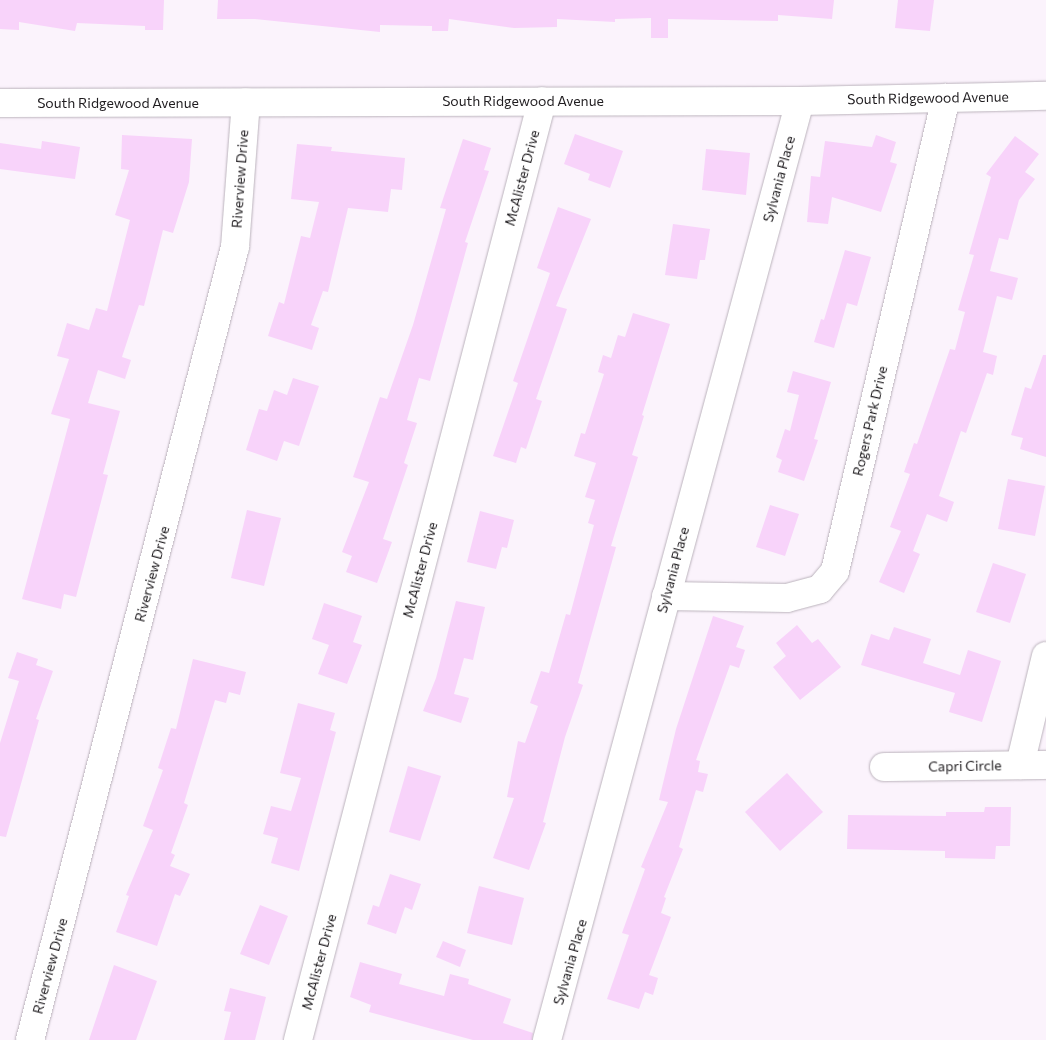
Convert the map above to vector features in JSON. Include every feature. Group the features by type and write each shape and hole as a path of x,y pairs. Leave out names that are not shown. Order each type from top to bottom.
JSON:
{"street":[{"name":"South Ridgewood Avenue","path":"0,103 800,101 1046,96"},
{"name":"Rogers Park Drive","path":"666,596 787,598 820,589 835,571 946,98"},
{"name":"McAlister Drive","path":"298,1040 542,101"},
{"name":"Sylvania Place","path":"547,1040 800,101"},
{"name":"Riverview Drive","path":"30,1040 235,247 246,102"},
{"path":"1033,765 1046,656"},
{"name":"Capri Circle","path":"884,767 1033,765"}],"building":[{"path":"0,0 164,0 163,30 145,30 145,26 77,23 75,31 19,22 19,30 0,29"},
{"path":"218,0 834,0 832,19 778,15 778,21 668,19 668,38 651,38 651,18 615,19 615,22 557,19 557,27 514,28 449,19 448,31 432,31 432,26 380,25 380,32 255,19 217,19"},
{"path":"898,0 934,0 930,31 895,28"},
{"path":"575,134 623,151 610,188 588,180 590,174 564,164"},
{"path":"122,135 192,139 189,182 173,233 163,230 144,306 139,305 122,357 131,360 125,379 98,370 88,403 120,411 103,474 108,475 76,597 64,594 61,609 22,599 70,419 51,414 69,359 57,356 67,323 89,330 96,308 107,311 130,220 115,215 129,170 121,169"},
{"path":"876,135 896,142 890,162 897,164 881,212 832,197 828,224 807,222 811,176 820,177 825,141 872,147"},
{"path":"1015,136 1039,154 1025,172 1035,179 1019,200 1008,240 999,238 990,271 1018,278 1012,300 997,296 983,352 997,356 993,375 987,373 966,433 961,431 939,496 954,502 947,522 927,514 913,551 920,554 904,593 879,582 901,531 890,527 910,474 904,472 914,443 917,444 950,349 955,350 965,312 958,310 974,255 969,254 991,177 986,174"},
{"path":"463,139 491,148 484,170 489,171 465,242 468,243 430,381 419,378 407,420 417,423 404,463 408,465 383,539 392,542 377,583 346,572 352,556 342,552 369,482 353,477 380,397 387,399 413,325 446,209 440,208"},
{"path":"42,141 80,147 75,179 0,169 0,143 41,149"},
{"path":"297,144 332,147 331,151 405,158 402,190 391,189 388,212 348,208 328,292 323,291 311,325 319,328 312,350 268,336 279,302 284,304 301,236 310,238 319,202 291,199"},
{"path":"706,149 750,153 746,195 702,190"},
{"path":"558,207 591,219 556,306 567,309 536,399 542,401 526,449 521,447 516,463 493,456 518,383 513,381 550,273 537,268"},
{"path":"673,224 710,229 705,260 700,260 697,279 665,275"},
{"path":"845,250 871,257 857,306 847,303 834,348 814,342 821,319 824,320"},
{"path":"633,313 670,324 642,415 644,416 632,455 638,457 611,546 616,547 578,683 583,685 565,737 543,822 546,823 529,870 493,858 514,798 507,797 518,741 525,743 538,706 530,703 541,671 549,673 566,614 570,615 594,525 588,523 595,500 585,497 596,463 574,456 581,433 585,434 604,374 598,372 603,355 611,358 618,335 625,337"},
{"path":"1043,355 1046,355 1046,457 1020,449 1023,438 1011,435 1025,387 1031,389"},
{"path":"793,371 831,382 814,439 818,440 804,481 778,472 782,460 776,457 785,429 790,431 799,395 787,392"},
{"path":"293,378 319,386 299,446 284,441 277,461 246,450 259,409 267,411 274,390 287,395"},
{"path":"1008,479 1045,486 1035,536 998,529"},
{"path":"770,505 799,514 785,556 756,547"},
{"path":"247,510 281,518 264,586 231,578"},
{"path":"480,511 514,520 507,548 502,547 496,569 467,562"},
{"path":"993,563 1026,574 1010,623 976,612"},
{"path":"456,601 485,607 473,660 464,658 454,694 469,698 461,723 423,711 436,678"},
{"path":"324,603 362,616 353,642 362,645 347,684 318,674 329,645 312,639"},
{"path":"713,616 744,626 736,647 745,650 739,668 730,665 696,760 700,761 698,772 708,774 703,792 696,790 679,847 683,849 664,897 666,898 661,913 671,917 649,975 658,978 653,995 645,992 639,1009 607,999 629,935 622,933 645,869 641,867 668,802 659,800 676,729"},
{"path":"797,625 812,643 818,639 841,667 800,700 773,667 786,656 776,643"},
{"path":"894,627 931,639 923,663 960,675 968,650 1001,661 982,722 949,712 955,693 861,665 871,634 889,640"},
{"path":"17,652 38,659 36,665 53,671 36,719 39,720 6,837 0,836 0,743 19,681 8,678"},
{"path":"193,659 246,672 240,695 229,692 226,703 215,700 184,803 188,805 171,853 175,855 170,866 190,874 180,896 175,894 157,946 116,932 129,896 126,895 153,830 143,826 163,770 158,768 171,728 176,729"},
{"path":"298,703 335,713 330,730 336,732 299,871 271,863 278,838 263,834 271,806 291,811 301,778 280,773"},
{"path":"408,766 441,776 420,841 389,832"},
{"path":"787,773 823,812 780,851 745,812"},
{"path":"985,807 1011,807 1010,846 996,846 995,859 945,858 945,851 847,849 848,815 946,816 946,812 984,812"},
{"path":"390,874 421,884 412,910 405,907 396,934 367,924 373,905 379,907"},
{"path":"479,886 524,898 512,945 467,933"},
{"path":"260,905 288,916 269,965 240,954"},
{"path":"443,941 466,950 460,967 436,957"},
{"path":"360,962 402,974 399,984 444,996 450,974 469,979 468,984 511,999 503,1023 533,1033 532,1040 473,1040 369,1012 371,1005 350,997"},
{"path":"114,965 157,981 136,1040 89,1040"},
{"path":"230,988 266,997 255,1040 224,1040 231,1012 224,1011"}]}
